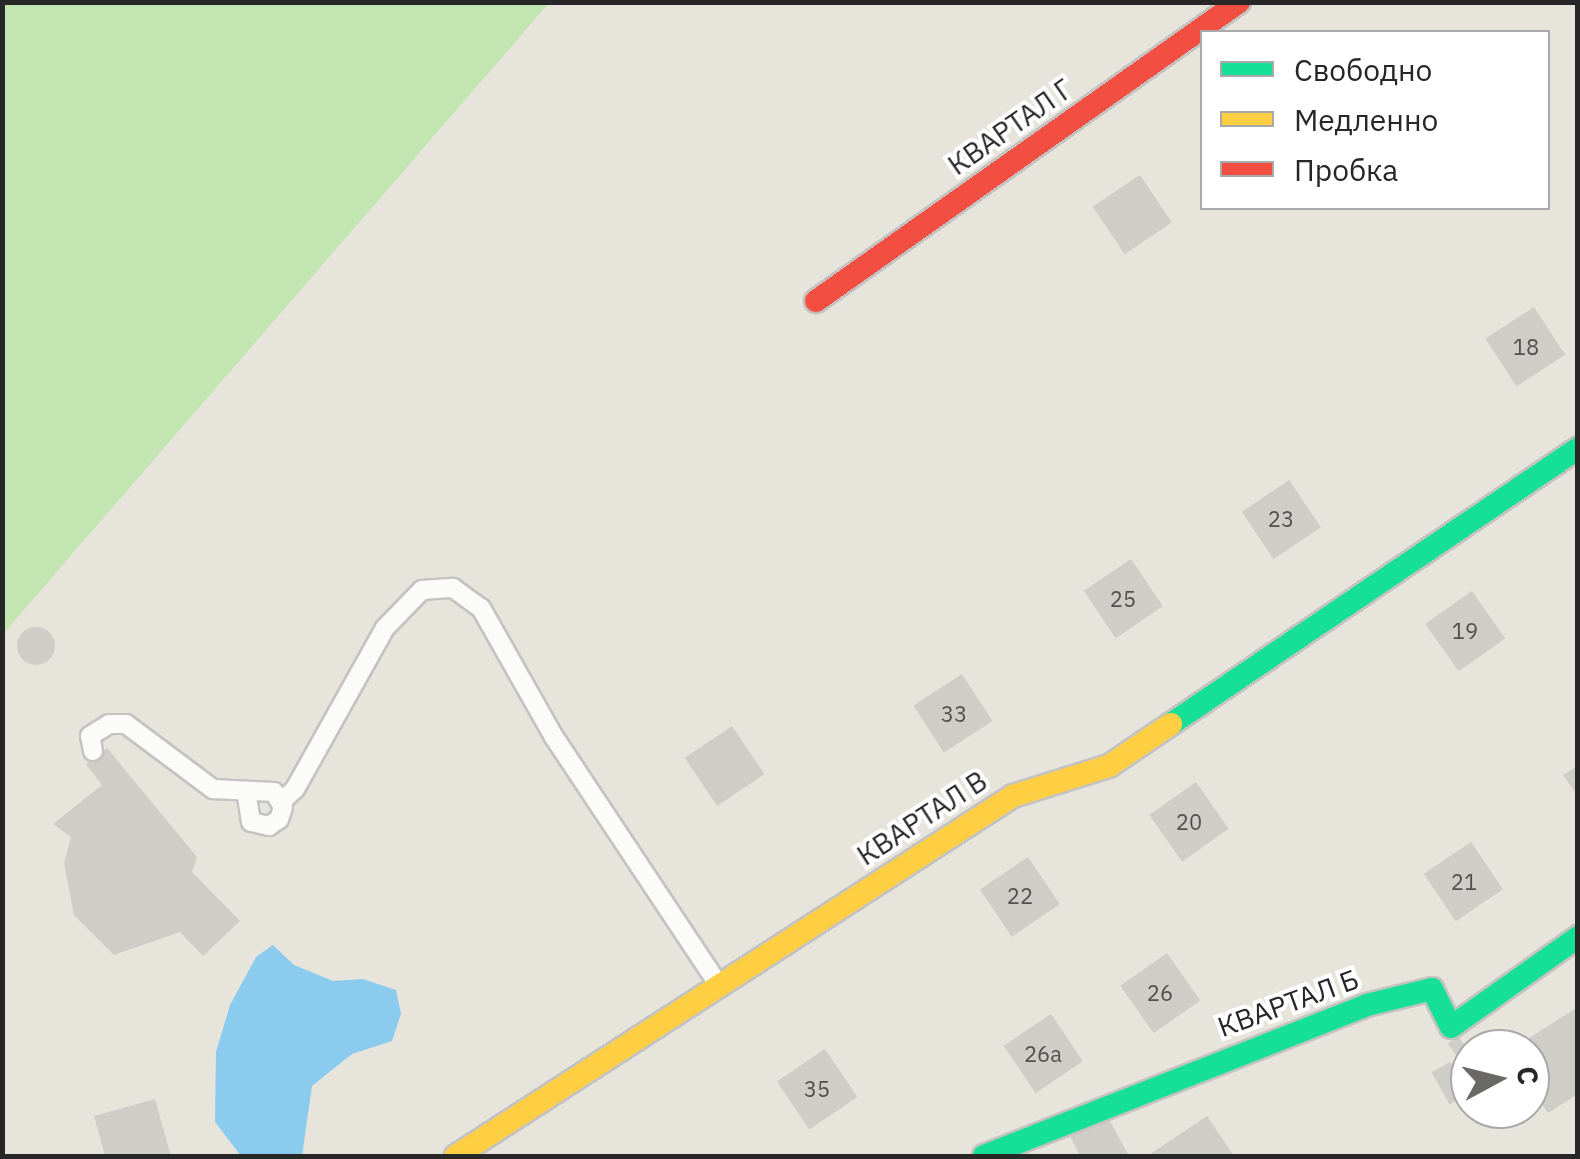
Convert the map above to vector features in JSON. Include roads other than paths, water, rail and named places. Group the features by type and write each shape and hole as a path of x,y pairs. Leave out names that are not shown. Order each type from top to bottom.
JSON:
{"street":[{"name":"КВАРТАЛ Г","path":"816,301 1239,2"},
{"name":"КВАРТАЛ В","path":"456,1156 1013,796 1109,766 1578,448"},
{"name":"КВАРТАЛ Б","path":"984,1156 1123,1096 1367,1005 1432,989 1451,1026 1578,937"}],"lane":[{"path":"247,796 248,817 263,826 279,818 282,801 295,789 386,628 422,590 454,588 481,608 554,736 719,986"},
{"path":"93,750 90,736 109,724 126,724 213,789 247,796 268,789 282,801"}],"water":[{"path":"273,945 294,965 333,981 363,979 396,990 401,1014 392,1041 352,1054 312,1086 302,1156 241,1156 215,1122 216,1052 230,1005 256,957"}]}
